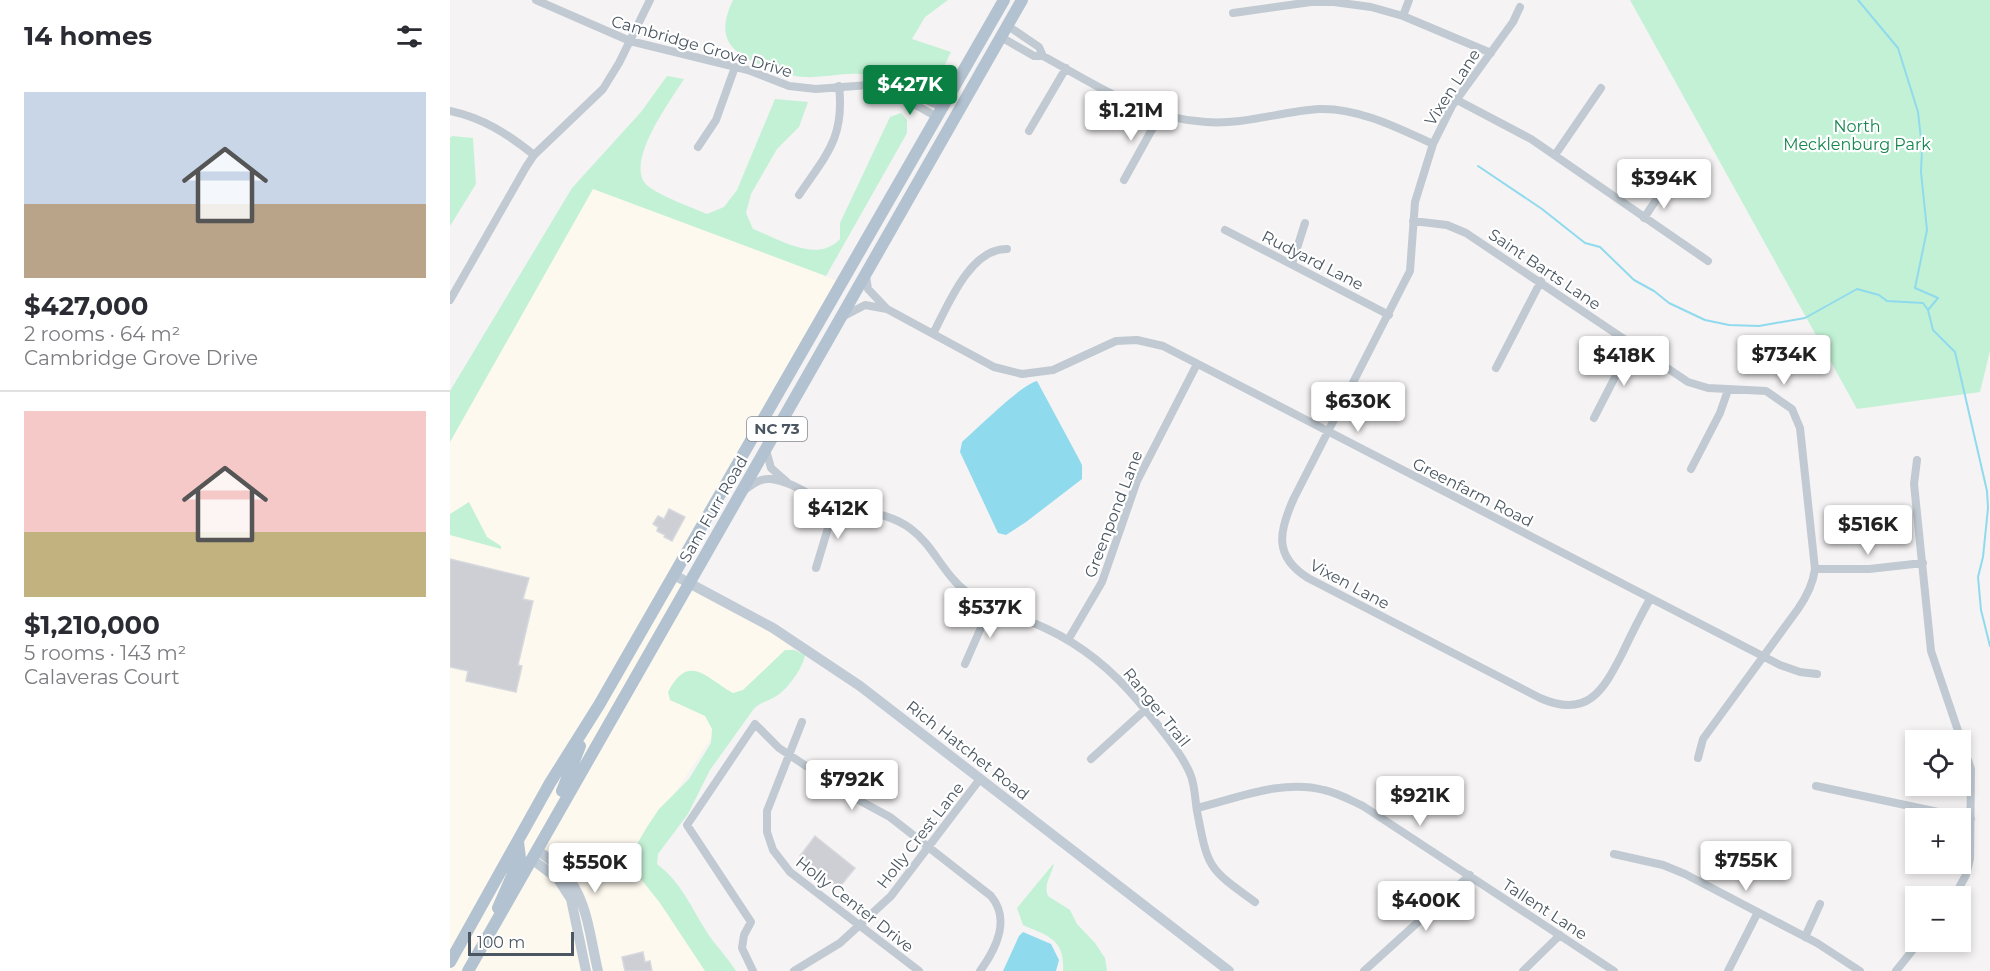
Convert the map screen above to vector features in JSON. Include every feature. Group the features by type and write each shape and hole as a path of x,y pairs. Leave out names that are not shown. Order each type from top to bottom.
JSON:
{"main road":[{"name":"Sam Furr Road","path":"450,962 550,783 583,733 1004,0"},
{"path":"1000,37 1000,24 1013,0"},
{"name":"Sam Furr Road","path":"470,968 1022,0"},
{"path":"888,233 942,124 940,112"},
{"path":"536,855 535,841 567,782 583,733"},
{"path":"470,968 520,858 518,842"}],"street":[{"name":"Cambridge Grove Drive","path":"536,0 630,41 735,67 780,84 801,88 869,85 902,94 910,92 940,112"},
{"path":"450,300 534,155 603,89 650,0"},
{"path":"1403,16 1409,0"},
{"path":"1233,13 1310,1 1371,7 1403,16 1491,53"},
{"name":"Vixen Lane","path":"1520,7 1491,53 1456,100 1433,144 1420,180 1413,221 1410,271 1294,498 1281,534 1284,551 1293,566 1336,593 1550,703 1569,706 1593,698 1605,686 1650,599"},
{"path":"1008,26 1039,48 1043,56"},
{"path":"1000,37 1034,56 1043,56 1124,101 1160,115 1186,120 1223,122 1256,120 1310,110 1341,110 1358,114 1433,144"},
{"path":"698,147 705,140 716,120 735,67"},
{"path":"1029,131 1066,68"},
{"path":"799,195 830,148 838,131 841,104 839,86"},
{"path":"1555,155 1601,88"},
{"path":"1456,100 1514,129 1555,155 1708,261"},
{"path":"450,111 477,119 501,130 534,155"},
{"path":"1124,180 1160,115"},
{"path":"1644,218 1664,188"},
{"name":"Saint Barts Lane","path":"1413,221 1457,228 1540,281 1688,382 1708,388 1766,391 1785,402 1797,417 1815,569 1807,596 1703,739 1698,758"},
{"path":"1292,264 1305,223"},
{"name":"Rudyard Lane","path":"1225,230 1389,315"},
{"path":"933,334 969,270 990,252 1006,249"},
{"name":"Greenfarm Road","path":"866,272 868,289 887,309"},
{"path":"1496,368 1540,281"},
{"name":"Greenfarm Road","path":"839,319 866,305 887,309 994,368 1022,374 1053,370 1105,345 1126,339 1157,344 1762,656 1788,669 1817,674"},
{"path":"1594,418 1632,344"},
{"name":"Greenpond Lane","path":"1068,640 1102,582 1137,481 1197,364"},
{"path":"1691,469 1720,412 1728,390"},
{"name":"Ranger Trail","path":"766,448 771,468 786,483"},
{"path":"1917,460 1914,484 1931,651 1970,762 1971,808"},
{"name":"Ranger Trail","path":"741,492 760,480 773,479 835,505 878,513 900,522 928,545 957,584 991,605 1068,640 1106,668 1145,710 1189,771 1208,862 1224,880 1255,902"},
{"path":"816,568 835,505"},
{"path":"1815,569 1869,568 1923,563"},
{"name":"Rich Hatchet Road","path":"674,575 772,628 891,709 1229,971"},
{"path":"965,664 991,605"},
{"path":"1091,759 1145,710"},
{"name":"Holly Center Drive","path":"802,722 767,811 767,832 770,844 784,867 919,971"},
{"path":"753,971 741,948 744,935 751,922 687,825 755,724 789,755 842,791 890,816 982,888 997,903 1001,930 992,952 980,971"},
{"name":"Holly Crest Lane","path":"794,971 840,943 891,896 980,779"},
{"name":"Tallent Lane","path":"1197,808 1295,786 1325,790 1363,806 1614,971"},
{"path":"1816,786 1919,808"},
{"path":"1614,854 1670,867 1805,937 1860,971"},
{"path":"536,855 558,879 571,899 586,967"},
{"path":"536,855 563,869 576,888 583,903 598,971"},
{"path":"1364,971 1470,875"},
{"path":"1805,937 1820,904"},
{"path":"1728,971 1758,912"},
{"path":"1523,971 1560,935"},
{"path":"1896,971 1911,952"}],"shaded area":[{"path":"593,188 843,283 674,574 797,644 733,705 641,845 714,971 450,971 450,442"}],"green space":[{"path":"733,0 948,0 925,17 912,39 951,52 939,74 926,80 859,74 811,77 792,75 748,59 732,47 725,32 728,12"},
{"name":"North Mecklenburg Park","path":"1630,0 1990,0 1990,351 1980,392 1857,409"},
{"path":"667,76 684,79 651,132 641,163 642,176 653,190 707,214 724,207 737,190 775,99 808,102 799,127 777,149 751,194 746,213 753,229 798,247 820,249 831,246 840,239 840,223 890,117 901,113 907,120 907,133 826,276 593,189 450,442 450,391 572,188 641,112"},
{"path":"452,136 473,138 476,184 450,226 450,138"},
{"path":"469,502 487,537 501,546 501,549 450,535 450,514"},
{"path":"785,650 794,650 805,655 798,672 782,692 753,710 710,770 688,814 658,854 657,864 682,890 706,931 736,971 705,971 660,903 637,874 634,865 637,844 647,827 659,809 689,779 711,743 712,729 705,716 670,700 668,692 683,673 691,671 706,676 733,693 743,690"},
{"path":"1054,863 1047,883 1048,896 1070,910 1077,924 1095,943 1105,958 1107,971 1063,971 1063,960 1058,945 1047,936 1023,925 1017,908"}],"water":[{"path":"1037,381 1082,465 1082,479 1006,535 998,533 960,452 962,442 1011,398"},
{"path":"1023,932 1051,944 1059,960 1056,971 1003,971"}],"building":[{"path":"669,509 685,517 672,541 657,531 658,527 653,524 658,516 664,519"},
{"path":"450,559 529,578 523,599 533,601 518,665 522,666 516,692 466,681 468,671 450,667"},
{"path":"815,836 855,868 839,888 800,856"},
{"path":"643,952 645,962 650,961 652,971 625,971 622,957"}],"waterway":[{"path":"1858,0 1898,48 1918,112 1927,230 1915,288 1938,298 1928,310"},
{"path":"1478,166 1542,209 1585,243 1600,247 1634,280 1669,303 1705,320 1729,325 1759,326 1805,318 1857,289 1879,295 1887,301 1923,303 1928,310 1933,330 1955,352 1987,491 1988,508 1983,557 1978,577 1981,610 1990,646"}]}
